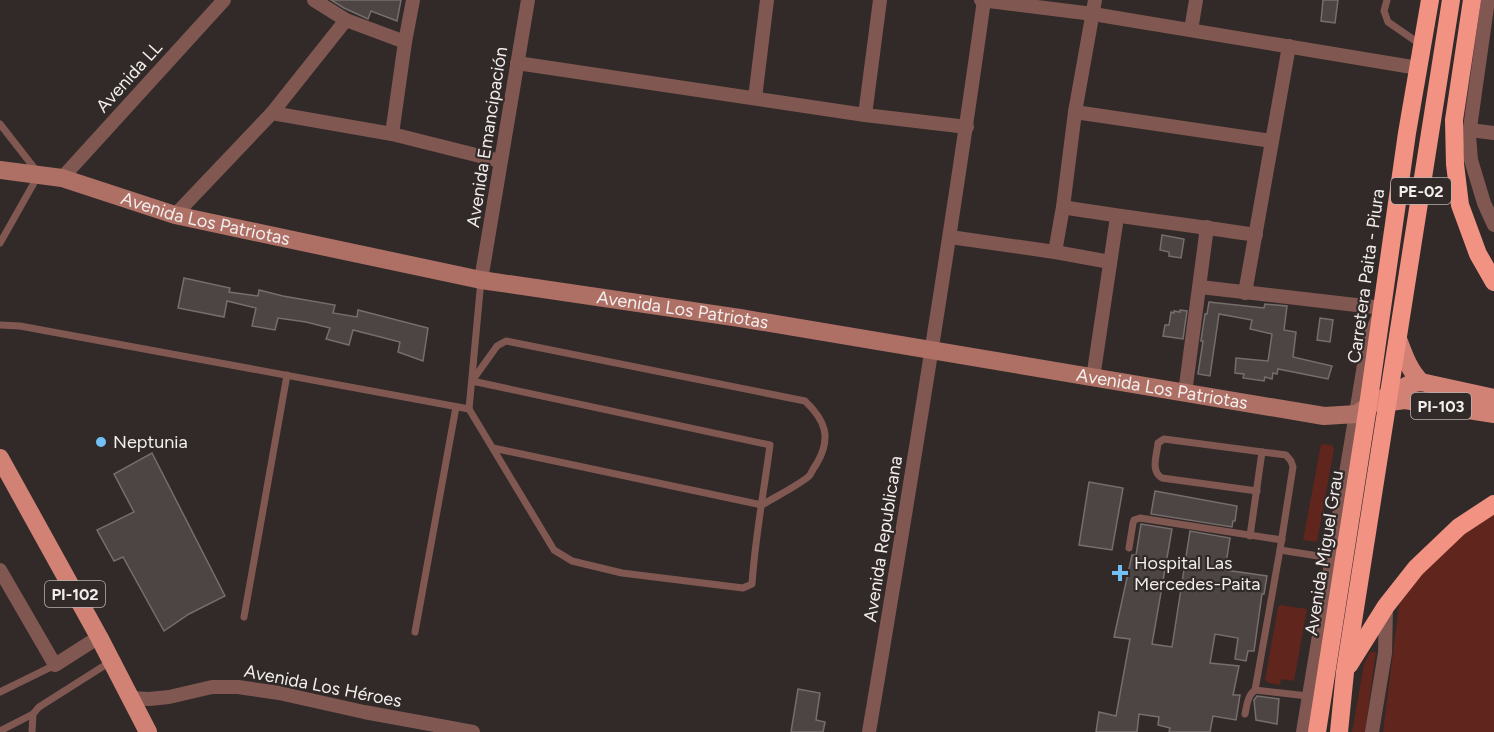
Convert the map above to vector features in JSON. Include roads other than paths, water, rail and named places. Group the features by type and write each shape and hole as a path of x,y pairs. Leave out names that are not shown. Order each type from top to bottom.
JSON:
{"highway":[{"name":"Carretera Paita - Piura","path":"1372,380 1406,145 1430,0"},
{"name":"PE-02","path":"1339,732 1345,672 1451,0"},
{"name":"PE-02","path":"1472,0 1454,120 1455,164 1460,205 1478,254 1494,282"},
{"name":"Avenida Miguel Grau","path":"1317,732 1362,410 1372,380"},
{"name":"PE-02","path":"1345,672 1386,606 1416,568 1459,527 1494,504"}],"main road":[{"name":"PI-103","path":"1398,339 1408,365 1421,382"},
{"name":"PI-103","path":"1362,410 1390,392 1421,382 1494,398"},
{"name":"PI-103","path":"1390,392 1405,400 1494,414"},
{"name":"PI-102","path":"0,458 99,637 148,732"}],"street":[{"name":"Avenida LL","path":"62,178 224,0"},
{"path":"314,0 346,20 405,42"},
{"path":"392,134 413,0"},
{"name":"Avenida Emancipación","path":"482,280 528,0"},
{"path":"755,98 767,0"},
{"path":"865,115 880,0"},
{"path":"983,0 1094,7 1191,30 1418,68"},
{"name":"Avenida Republicana","path":"870,732 933,351 967,127 983,0"},
{"path":"1191,30 1196,0"},
{"path":"1488,0 1469,135 1471,160 1494,225"},
{"path":"1055,252 1075,112 1094,7"},
{"path":"175,215 272,113 346,20"},
{"path":"1245,293 1289,46"},
{"path":"517,63 865,115 967,127"},
{"path":"1075,112 1272,141"},
{"path":"272,113 392,134 500,161"},
{"path":"1470,130 1494,133"},
{"name":"Avenida Los Patriotas","path":"0,170 62,178 175,215 482,280 740,318 1324,416 1362,410"},
{"path":"1063,207 1117,217 1256,235"},
{"path":"1093,378 1117,217"},
{"path":"1185,393 1207,227"},
{"path":"950,237 1110,262"},
{"path":"1200,287 1382,308 1368,341 1362,410"},
{"name":"Avenida Miguel Grau","path":"1303,732 1331,558 1362,410"},
{"path":"0,570 55,665 99,637"},
{"path":"1372,732 1385,653 1386,606"},
{"name":"Avenida Los Héroes","path":"130,698 169,697 212,687 238,687 279,693 473,732"}],"lane":[{"path":"1386,0 1384,11 1388,22 1422,45"},
{"path":"0,124 39,174 0,243"},
{"path":"0,225 8,227"},
{"path":"472,381 770,445 752,584 743,588 622,573 572,561 554,550 469,409 482,280"},
{"path":"0,325 20,326 469,409"},
{"path":"472,381 497,346 506,341 805,401 816,412 823,424 826,438 822,453 809,476 762,505 493,448"},
{"path":"244,617 287,375"},
{"path":"415,632 456,406"},
{"path":"1245,714 1248,699 1255,690 1282,540 1292,461 1286,455 1164,439 1158,443 1154,468 1162,478 1257,491"},
{"path":"1250,536 1262,452"},
{"path":"1129,548 1133,523 1137,519 1282,540"},
{"path":"1280,550 1331,558"},
{"path":"0,730 33,714 39,707 111,661"},
{"path":"0,692 55,665"},
{"path":"1255,690 1308,696"},
{"path":"32,732 33,714"}],"place":[{"name":"Neptunia","path":"101,442"},
{"name":"Hospital Las Mercedes-Paita","path":"1120,573"}]}
